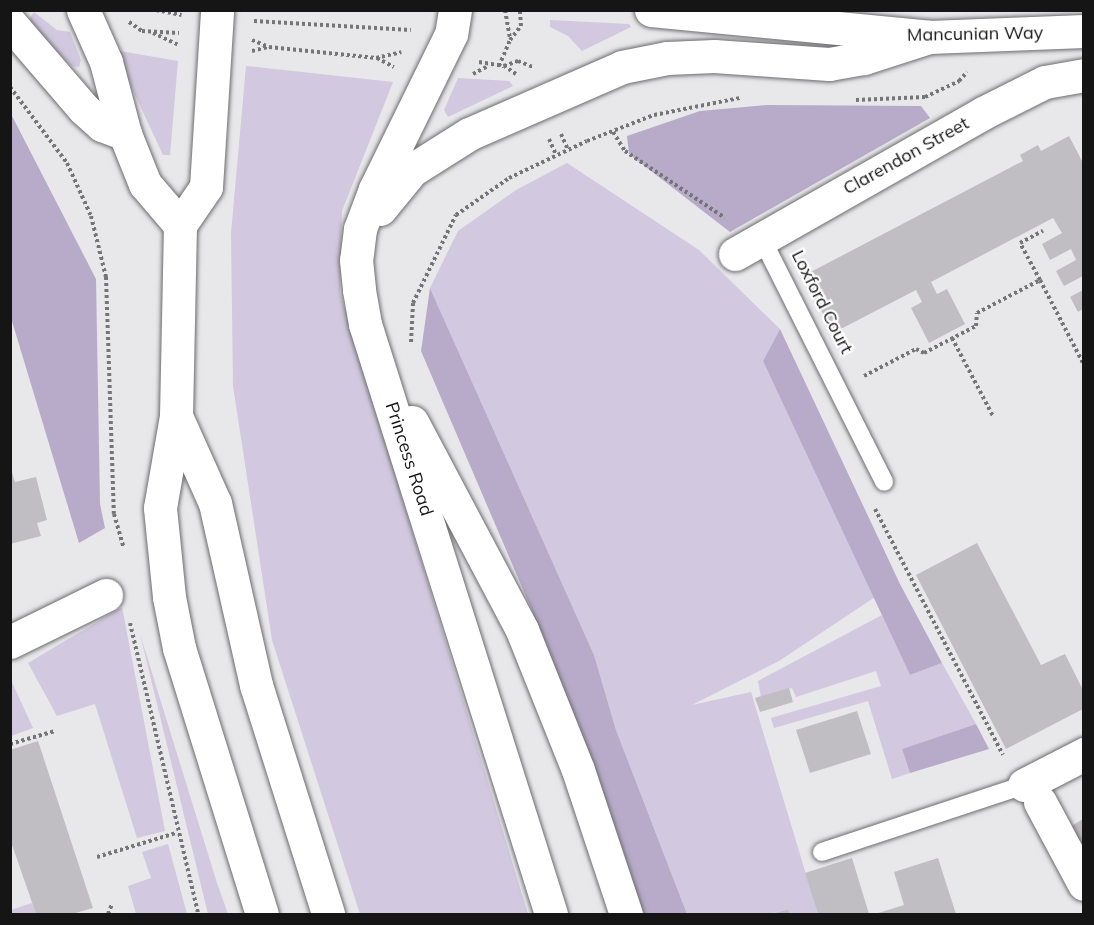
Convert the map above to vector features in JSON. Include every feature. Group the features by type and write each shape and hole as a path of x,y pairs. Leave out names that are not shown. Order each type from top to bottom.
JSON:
{"main road":[{"path":"83,10 106,62 125,134 145,183 180,225"},
{"name":"Princess Road","path":"455,10 451,34 375,189 360,229 356,260 365,324 552,915"},
{"name":"Mancunian Way","path":"651,10 928,37 1083,31"},
{"path":"230,15 206,188 180,225 176,416 160,508 169,597 179,648 262,915"},
{"path":"10,24 84,110 102,124 125,134"},
{"path":"356,260 384,202 412,170 469,134 592,78 622,68 679,58 714,56 829,64 864,58 928,37"},
{"name":"Clarendon Street","path":"749,245 1045,82 1083,75"},
{"path":"375,356 451,492 522,630 578,770 626,915"},
{"path":"176,416 215,503 256,685 328,915"},
{"path":"10,642 117,603"},
{"path":"1083,754 1032,793 1083,884"}],"lane":[{"path":"749,245 884,482"},
{"path":"822,852 1032,793"}],"path":[{"path":"156,10 185,15"},
{"path":"505,10 510,39"},
{"path":"502,66 510,39 521,26 520,10"},
{"path":"230,15 416,31"},
{"path":"142,31 181,33"},
{"path":"153,33 184,47"},
{"path":"269,46 376,58"},
{"path":"488,66 502,66 518,61 532,66"},
{"path":"502,66 519,78"},
{"path":"851,99 926,97 962,78"},
{"path":"10,87 67,163 91,216 106,277 114,514"},
{"path":"411,346 413,303 456,215 509,178 568,150 665,112 718,99 749,97"},
{"path":"613,132 625,151 731,222 749,245"},
{"path":"561,133 568,150"},
{"path":"550,142 556,155"},
{"path":"1043,231 1020,243 1083,365"},
{"name":"Loxford Court","path":"858,376 916,349 924,353 975,326 977,313 1040,280"},
{"path":"952,338 993,416"},
{"path":"117,603 198,915"},
{"path":"10,744 55,731"},
{"path":"97,857 176,833"},
{"path":"108,915 112,904"}],"shaded area":[{"path":"34,12 57,30 70,32 81,60 79,67 72,66 27,22"},
{"path":"550,20 629,24 631,27 582,51 568,36 550,27"},
{"path":"114,50 178,61 170,155 163,155"},
{"path":"246,66 393,82 342,211 340,293 528,914 360,914 272,640 233,386 231,233"},
{"path":"458,78 509,81 513,86 448,117 444,110"},
{"path":"767,105 921,106 930,118 730,232 629,154 627,136 700,111"},
{"path":"11,114 96,279 100,504 105,528 79,543 11,318"},
{"path":"567,163 699,250 780,329 763,361 875,597 779,661 692,705 751,692 818,914 790,914 788,909 769,914 687,914 616,730 594,655 430,288 458,231 516,190"},
{"path":"430,288 594,655 616,730 687,914 644,914 531,608 421,351"},
{"path":"780,329 900,584 942,663 910,675 763,361"},
{"path":"122,607 165,831 137,838 95,704 57,716 28,663"},
{"path":"882,615 910,675 942,663 976,724 902,749 910,773 892,779 868,701 774,728 771,718 881,686 876,671 796,697 792,688 761,697 758,681"},
{"path":"140,634 217,883 228,914 208,914"},
{"path":"11,680 33,728 10,736"},
{"path":"976,724 989,749 910,773 902,749"},
{"path":"168,844 187,914 136,914 128,886 151,878 142,852"},
{"path":"32,903 36,914 11,914 11,910"}],"building":[{"path":"1069,136 1083,163 1083,276 1064,286 1056,271 1076,260 1071,249 1050,260 1042,244 1062,233 1053,218 931,282 937,294 947,289 965,324 929,343 911,308 922,302 916,290 833,333 803,276 1023,161 1020,155 1038,145 1041,151"},
{"path":"1083,290 1083,309 1078,312 1070,297"},
{"path":"10,466 15,482 36,477 47,520 37,523 41,536 10,544"},
{"path":"977,543 1041,665 1065,654 1083,690 1083,709 1006,749 916,575"},
{"path":"789,688 793,702 760,712 755,698"},
{"path":"857,711 871,754 810,773 796,730"},
{"path":"38,741 93,908 72,914 36,914 10,839 10,750"},
{"path":"1083,819 1083,850 1070,827"},
{"path":"852,858 869,914 818,914 805,873"},
{"path":"938,858 956,914 875,914 904,905 894,872"},
{"path":"788,909 790,914 771,914"}]}
